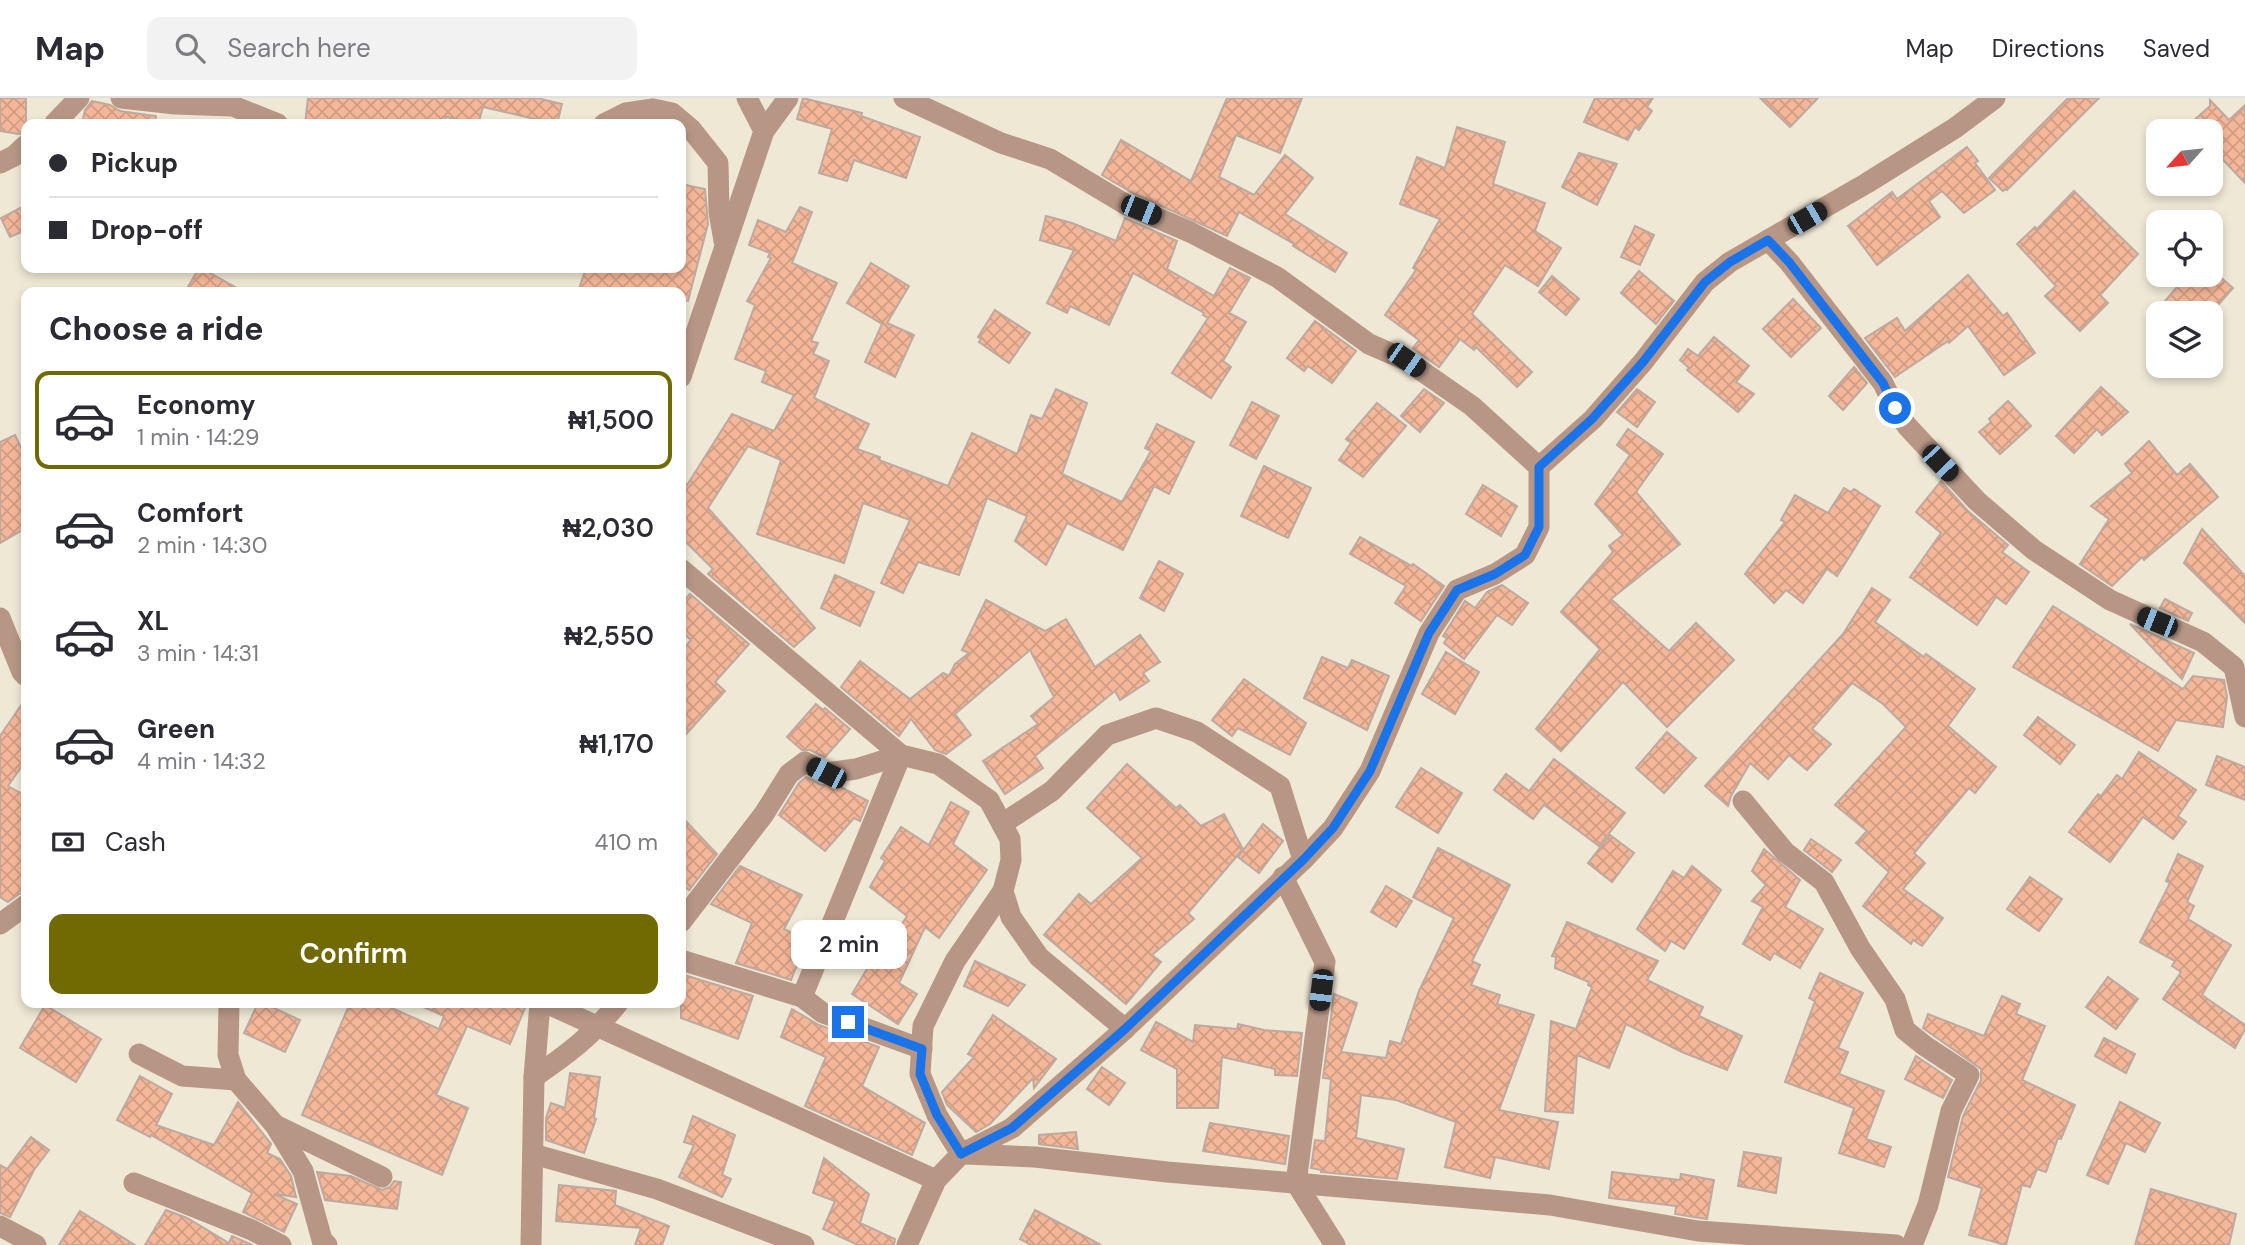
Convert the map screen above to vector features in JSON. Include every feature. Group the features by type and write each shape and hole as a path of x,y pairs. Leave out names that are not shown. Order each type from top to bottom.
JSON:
{"street":[{"path":"59,119 79,98"},
{"path":"121,98 175,104 233,106 266,119"},
{"path":"747,98 764,131"},
{"path":"686,362 764,131 788,98"},
{"path":"904,98 1001,144 1050,159 1125,204 1190,232 1277,277 1369,344 1406,360 1472,406 1539,467 1539,527 1525,555 1495,574 1457,590 1429,633 1370,771 1333,828 1303,860 1125,1029 1012,1128 961,1154 936,1180 907,1245"},
{"path":"1539,467 1592,419 1643,362 1705,282 1730,262 1955,128 1995,98"},
{"path":"614,119 626,113 653,109 672,113 679,119"},
{"path":"686,125 718,163 719,212 725,244"},
{"path":"0,163 21,150"},
{"path":"1768,240 1789,262 1883,383 1907,426 1977,501 2034,550 2110,600 2203,642 2234,667 2245,717"},
{"path":"686,573 901,755 939,764 989,800 1010,839 1011,860 1003,891 955,961 923,1026 920,1074 937,1115 961,1154"},
{"path":"0,618 21,670"},
{"path":"1002,824 1052,791 1107,735 1156,718 1197,732 1280,786 1303,860"},
{"path":"686,915 764,814 789,774 805,762 826,773 856,769 901,755"},
{"path":"802,997 901,755"},
{"path":"1744,802 1784,852 1824,882 1860,948 1895,999 1905,1030 1969,1075 1951,1111 1928,1205 1912,1245"},
{"path":"1283,877 1325,962 1296,1183 1335,1245"},
{"path":"1003,891 1011,917 1039,957 1125,1029"},
{"path":"0,925 21,909"},
{"path":"686,962 802,997 823,1013 922,1049"},
{"path":"229,1008 228,1055 236,1080 275,1125 303,1171 318,1243"},
{"path":"531,1245 534,1077 540,1008"},
{"path":"557,1008 936,1180"},
{"path":"534,1077 576,1049 600,1027 614,1008"},
{"path":"139,1054 182,1076 236,1080"},
{"path":"275,1125 382,1177"},
{"path":"533,1154 657,1189 804,1245"},
{"path":"961,1154 1035,1157 1550,1205 1698,1231 1896,1245"},
{"path":"134,1183 252,1230 281,1245"},
{"path":"0,1226 36,1245"}],"building":[{"path":"0,98 26,98 26,119 21,119 21,133 0,131"},
{"path":"308,98 537,98 562,104 558,119 535,119 483,107 479,119 306,119"},
{"path":"803,98 862,113 861,116 920,137 906,178 854,160 847,181 819,173 832,129 797,119"},
{"path":"1227,98 1302,98 1280,153 1236,135 1219,177 1254,195 1285,155 1313,178 1285,214 1347,253 1335,272 1239,212 1227,236 1131,192 1102,175 1121,140 1191,181"},
{"path":"1595,98 1653,98 1647,107 1652,111 1639,130 1635,127 1628,140 1584,122"},
{"path":"1760,98 1818,98 1790,127"},
{"path":"2068,98 2099,98 2003,191 1989,178"},
{"path":"2210,100 2229,120 2245,105 2245,183 2223,160 2223,119 2195,119 2210,106"},
{"path":"92,101 110,105 120,111 156,116 156,119 83,119 85,110"},
{"path":"1457,127 1505,142 1493,184 1545,203 1535,231 1561,248 1538,286 1505,265 1472,314 1532,372 1517,387 1476,347 1474,350 1460,339 1439,367 1413,348 1419,340 1385,315 1416,270 1413,268 1440,219 1400,204 1417,157 1445,168"},
{"path":"1967,147 1995,190 1964,213 1942,191 1929,201 1940,217 1877,265 1848,226 1892,192 1897,199"},
{"path":"1579,153 1617,164 1597,205 1562,187"},
{"path":"686,185 705,189 708,224 688,301 686,287 580,287 584,273 686,273"},
{"path":"2074,191 2138,254 2100,295 2108,303 2080,331 2045,296 2056,286 2017,244 2035,227 2037,229"},
{"path":"800,207 812,212 792,263 837,283 811,341 818,343 813,354 829,361 814,398 869,424 857,449 948,486 972,433 1017,454 1031,415 1042,419 1056,389 1087,403 1062,474 1122,502 1151,451 1145,448 1157,424 1194,442 1169,494 1154,486 1123,550 1067,523 1046,565 1015,541 1027,516 987,498 959,575 918,562 903,593 881,583 910,520 863,503 844,563 757,534 781,460 748,446 708,508 815,628 794,647 708,574 713,569 686,542 686,484 732,414 774,431 794,395 762,382 766,371 735,359 755,305 747,301 771,258 768,257 770,253 749,245 758,220 786,232"},
{"path":"21,208 21,232 10,237 1,218"},
{"path":"1046,216 1072,223 1116,241 1125,218 1177,241 1167,269 1214,296 1230,268 1250,278 1229,313 1246,322 1223,361 1231,367 1211,398 1172,373 1208,318 1204,313 1133,273 1109,325 1070,306 1067,313 1047,303 1074,250 1040,240"},
{"path":"1635,226 1654,235 1640,265 1621,257"},
{"path":"871,263 909,286 887,323 914,335 895,377 865,362 882,324 847,303"},
{"path":"1639,271 1674,301 1656,324 1621,293"},
{"path":"196,273 210,273 235,287 188,287"},
{"path":"1968,275 2003,316 2007,313 2035,353 2004,375 1968,326 1949,343 1948,341 1895,377 1865,338 1897,318 1905,331"},
{"path":"1552,276 1579,299 1566,315 1539,292"},
{"path":"2223,279 2233,288 2222,301 2165,301 2177,287 2223,287"},
{"path":"1793,299 1821,328 1791,357 1763,329"},
{"path":"995,310 1030,333 1009,363 979,342 981,339 978,337"},
{"path":"1315,321 1356,351 1332,383 1308,366 1304,371 1287,358"},
{"path":"1714,337 1749,366 1736,382 1754,394 1738,412 1687,370 1689,368 1680,360 1688,349 1698,356"},
{"path":"1854,367 1867,383 1843,410 1829,396"},
{"path":"2101,387 2128,412 2102,435 2097,429 2074,453 2056,436"},
{"path":"1424,389 1444,403 1420,432 1401,416"},
{"path":"1637,389 1655,402 1637,427 1617,412"},
{"path":"2008,401 2031,426 2000,454 1979,432"},
{"path":"1252,402 1279,416 1256,459 1230,445"},
{"path":"1377,403 1406,426 1363,477 1339,460 1351,443 1346,439"},
{"path":"1628,429 1663,454 1636,492 1680,544 1611,599 1669,651 1696,623 1734,660 1667,727 1623,682 1561,751 1536,729 1600,649 1561,612 1613,552 1609,546 1623,535 1595,504 1630,455 1617,445"},
{"path":"15,435 21,448 21,531 0,543 0,442"},
{"path":"2149,441 2177,475 2190,464 2218,497 2144,560 2142,557 2112,586 2080,564 2109,519 2091,506 2132,473 2125,464"},
{"path":"1264,466 1311,488 1288,538 1241,516"},
{"path":"1941,481 1968,511 2008,545 2002,552 2029,572 2006,604 1996,597 1977,625 1910,577 1941,533 1916,512"},
{"path":"1483,485 1517,506 1501,536 1466,514"},
{"path":"1844,488 1851,492 1854,489 1880,506 1851,554 1837,576 1827,569 1803,603 1786,590 1774,603 1745,574 1785,522 1781,520 1795,495 1828,513"},
{"path":"2202,529 2245,576 2245,623 2184,563"},
{"path":"1360,537 1412,566 1413,564 1444,586 1421,621 1395,603 1406,586 1350,554"},
{"path":"1159,561 1183,574 1164,611 1140,598"},
{"path":"835,575 874,592 860,626 821,608"},
{"path":"1502,585 1528,603 1512,625 1497,615 1464,659 1444,643 1447,638 1443,636 1465,601 1475,608 1487,592"},
{"path":"1872,588 1890,600 1875,622 1975,689 1948,726 1996,767 1975,793 1969,788 1914,853 1925,863 1903,889 1943,918 1922,946 1913,940 1911,944 1863,906 1889,872 1856,843 1867,831 1835,805 1906,727 1883,704 1852,683 1812,729 1831,744 1807,770 1789,755 1768,779 1750,763 1728,806 1705,786 1843,634"},
{"path":"690,594 749,644 715,682 725,691 686,734 686,646 691,640 686,636 686,598"},
{"path":"2165,599 2192,613 2188,621 2160,608"},
{"path":"986,600 1045,631 1066,619 1095,667 1140,635 1160,662 1143,673 1149,681 1120,700 1115,691 1035,756 1043,768 1005,794 983,761 1038,724 1031,716 1054,697 1030,650 955,714 971,735 946,754 935,750 911,719 899,736 841,687 860,661 910,699 943,673 949,676 955,664 969,653 962,650"},
{"path":"2053,606 2183,689 2193,676 2224,680 2227,697 2223,727 2176,720 2158,751 2013,667"},
{"path":"2130,624 2194,653 2182,679"},
{"path":"1446,652 1479,672 1455,714 1422,694"},
{"path":"1322,657 1348,668 1352,660 1389,676 1367,730 1304,698"},
{"path":"1244,679 1306,723 1290,755 1238,728 1232,736 1212,720"},
{"path":"816,704 823,710 825,708 850,729 825,757 810,750 802,750 787,737"},
{"path":"21,705 21,767 8,786 21,793 21,893 8,902 0,897 0,736"},
{"path":"2038,717 2075,745 2060,764 2024,735"},
{"path":"1667,732 1696,758 1664,793 1636,768"},
{"path":"2139,752 2196,790 2178,816 2186,822 2173,839 2143,817 2110,862 2069,832 2098,794 2101,796 2117,775 2122,779"},
{"path":"2217,756 2245,767 2245,800 2206,785"},
{"path":"1554,759 1625,813 1599,846 1544,805 1533,819 1494,790 1506,774 1529,791"},
{"path":"1127,764 1176,808 1180,805 1201,826 1224,814 1243,849 1188,913 1194,919 1152,955 1161,962 1126,1004 1044,935 1079,894 1091,904 1142,858 1087,808"},
{"path":"1421,768 1462,793 1438,833 1396,807"},
{"path":"806,777 821,785 837,785 868,801 860,821 854,818 825,851 779,815 799,783"},
{"path":"951,802 969,812 953,844 987,870 939,938 925,927 899,983 917,994 898,1024 852,994 870,964 877,969 897,926 900,927 907,916 870,887 885,861 881,858 901,827 929,845"},
{"path":"686,821 717,854 689,890 686,888"},
{"path":"1263,824 1283,841 1259,873 1238,857"},
{"path":"1610,835 1634,853 1612,882 1588,863"},
{"path":"1811,839 1841,860 1832,872 1804,850"},
{"path":"1438,848 1510,885 1472,961 1480,965 1471,985 1500,995 1497,1004 1534,1015 1499,1110 1558,1122 1549,1169 1495,1157 1490,1178 1445,1167 1456,1122 1396,1100 1361,1095 1356,1138 1404,1149 1397,1179 1321,1172 1311,1168 1315,1140 1325,1141 1331,1079 1323,1078 1334,994 1357,1003 1341,1052 1386,1058 1390,1041 1401,1044 1419,991 1454,918 1413,897"},
{"path":"1764,849 1800,880 1785,907 1823,929 1800,968 1774,953 1770,960 1743,944 1763,907 1752,901 1766,885 1752,871"},
{"path":"2178,854 2203,866 2187,902 2194,906 2188,919 2231,945 2202,995 2245,1025 2235,1048 2163,999 2181,972 2172,966 2175,961 2140,942 2170,883 2166,881"},
{"path":"740,866 802,895 784,929 807,940 791,980 736,963 752,923 711,904"},
{"path":"1692,866 1721,890 1684,949 1671,941 1665,951 1637,929 1673,871 1684,878"},
{"path":"2030,877 2062,899 2039,931 2007,909"},
{"path":"1386,886 1412,901 1396,927 1371,912"},
{"path":"1567,922 1658,961 1647,980 1703,1007 1699,1016 1742,1036 1727,1070 1682,1052 1626,1024 1609,1068 1577,1055 1573,1113 1545,1111 1551,1021 1576,1029 1592,987 1588,985 1589,982 1555,968 1556,957 1552,956"},
{"path":"975,961 1025,985 1008,1006 964,986"},
{"path":"1820,973 1863,993 1838,1048 1848,1052 1839,1074 1884,1091 1866,1139 1891,1147 1884,1167 1839,1153 1854,1108 1785,1082 1815,1001 1809,998"},
{"path":"686,976 753,996 738,1039 681,1018 681,1008 686,1008"},
{"path":"2108,977 2138,999 2116,1029 2086,1007"},
{"path":"2002,996 2020,1004 2016,1014 2045,1026 2022,1080 2075,1105 2061,1139 2058,1138 2046,1172 2037,1169 2030,1187 2022,1185 2006,1245 1969,1235 1982,1188 1948,1177 1963,1116 1981,1080 1981,1069 1923,1028 1928,1014 1984,1036"},
{"path":"43,1008 50,1008 101,1039 76,1082 20,1048"},
{"path":"256,1008 274,1008 300,1020 285,1052 244,1033"},
{"path":"348,1008 394,1008 439,1029 444,1016 426,1008 525,1008 510,1044 467,1026 436,1095 468,1108 442,1175 302,1115"},
{"path":"792,1009 819,1025 879,1047 862,1086 925,1123 912,1155 805,1106 826,1057 781,1037"},
{"path":"993,1015 1056,1059 1034,1088 1033,1078 990,1124 976,1132 947,1105 942,1092 974,1057 968,1054"},
{"path":"1156,1022 1193,1042 1195,1025 1237,1029 1238,1024 1264,1030 1302,1033 1297,1076 1275,1075 1275,1069 1222,1057 1218,1108 1177,1108 1177,1069 1141,1050"},
{"path":"2104,1038 2135,1054 2126,1073 2095,1056"},
{"path":"1916,1056 1952,1080 1943,1098 1905,1079"},
{"path":"1102,1067 1125,1083 1109,1105 1087,1089"},
{"path":"570,1073 600,1077 596,1119 584,1153 546,1140 546,1118 551,1103 565,1108"},
{"path":"140,1076 172,1094 156,1125 214,1145 238,1102 271,1144 267,1153 280,1159 291,1176 296,1197 274,1194 297,1204 284,1232 243,1212 252,1193 151,1135 150,1137 117,1120"},
{"path":"2120,1102 2160,1123 2145,1152 2126,1143 2108,1184 2087,1175"},
{"path":"693,1116 735,1135 722,1175 731,1179 722,1197 679,1177 694,1145 684,1142"},
{"path":"1210,1123 1289,1136 1285,1164 1203,1151"},
{"path":"1076,1132 1078,1149 1039,1144 1039,1135"},
{"path":"31,1137 49,1150 34,1170 10,1217 0,1213 0,1165 7,1169"},
{"path":"1744,1152 1781,1158 1776,1193 1738,1186"},
{"path":"824,1158 869,1194 860,1223 895,1239 894,1245 858,1245 823,1229 835,1201 813,1193"},
{"path":"317,1172 351,1176 382,1190 390,1187 394,1181 401,1182 397,1209 325,1200"},
{"path":"1612,1172 1680,1180 1681,1174 1714,1180 1707,1219 1675,1214 1676,1206 1609,1198"},
{"path":"559,1185 616,1191 615,1205 669,1226 662,1245 635,1245 641,1228 556,1221"},
{"path":"2151,1189 2236,1214 2229,1245 2135,1245"},
{"path":"166,1210 187,1218 229,1243 232,1236 252,1245 145,1245"},
{"path":"1035,1210 1101,1245 1031,1245 1020,1239"},
{"path":"80,1211 135,1245 59,1245"}],"route":[{"path":"848,1022 922,1049 920,1074 937,1115 961,1154 1012,1128 1125,1029 1303,860 1333,828 1370,771 1429,633 1457,590 1495,574 1525,555 1539,527 1539,467 1592,419 1643,362 1705,282 1730,262 1768,240 1789,262 1883,383 1895,408"}]}
